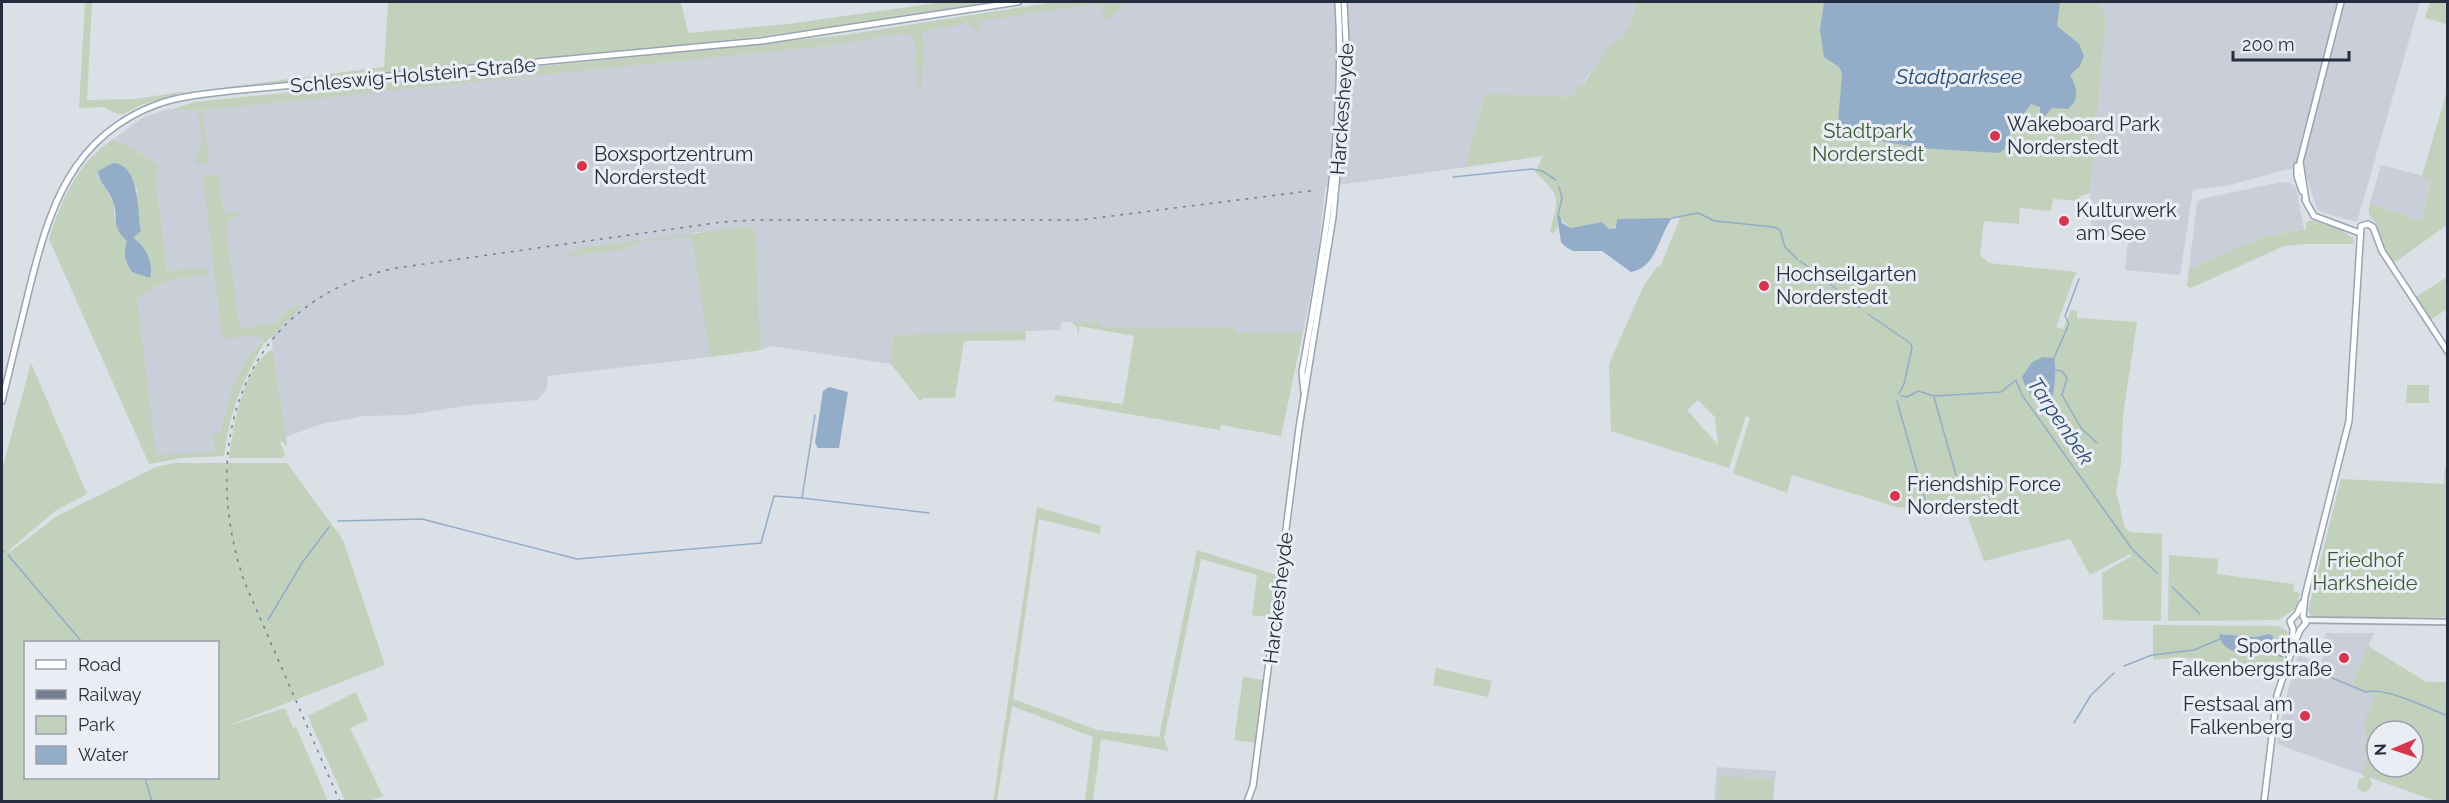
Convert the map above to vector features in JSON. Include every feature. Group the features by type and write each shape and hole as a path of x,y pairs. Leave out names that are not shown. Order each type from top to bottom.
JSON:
{"main road":[{"name":"Schleswig-Holstein-Straße","path":"2,401 38,256 60,191 90,148 120,123 147,108 190,96 219,92 761,41 1018,2"},
{"name":"Harckesheyde","path":"1304,393 1302,372 1324,242 1338,106 1341,60 1338,2"},
{"name":"Harckesheyde","path":"1247,801 1253,786 1304,393 1324,280 1336,187 1348,60 1344,2"},
{"path":"2341,2 2301,158 2299,176 2306,201 2314,216 2345,225 2365,234 2382,251 2448,354"},
{"path":"2265,801 2281,686 2301,622 2305,596 2349,422 2359,249 2365,234"}],"street":[{"path":"2301,622 2448,622"}],"shaded area":[{"path":"1111,2 1637,2 1625,35 1618,43 1609,46 1603,60 1586,77 1584,86 1578,85 1572,97 1485,93 1465,167 1325,187 1318,255 1303,332 1235,333 1235,327 1101,328 1097,322 1062,322 1060,330 893,335 891,364 772,346 761,350 756,233 694,232 710,357 548,376 547,389 537,400 471,405 408,415 365,416 321,424 286,437 271,336 263,345 261,343 255,347 215,449 209,452 156,455 137,297 168,280 207,275 206,267 167,271 156,180 159,165 124,143 112,140 142,118 173,107 170,109 198,110 826,46 1051,9"},
{"path":"2101,2 2420,2 2357,222 2317,209 2303,167 2288,169 2230,185 2193,190 2180,275 2125,270 2128,243 2112,242 2103,234 2092,232 2090,193 2106,22"},
{"path":"2381,165 2431,178 2422,221 2370,203"},
{"path":"2281,182 2290,183 2296,188 2304,229 2265,236 2189,269 2197,202 2201,199"},
{"path":"2326,633 2374,633 2352,686 2447,723 2447,801 2436,801 2375,779 2425,779 2425,719 2365,719 2365,776 2277,744 2285,702 2298,655 2321,663 2327,644 2323,642"},
{"path":"1717,767 1776,771 1773,801 1714,802"}],"green space":[{"path":"85,2 92,2 87,100 135,99 188,91 141,105 124,114 117,114 104,107 79,108"},
{"path":"388,2 681,2 688,33 788,24 943,2 994,2 803,31 612,53 227,87 384,67"},
{"path":"1055,2 1125,2 1111,18 1105,19 1101,6 1094,4 981,21 978,32 969,23 922,32 925,61 922,67 922,86 918,87 914,38 907,33 826,46 202,110 209,163 195,164 202,138 198,110 169,110 195,102 844,35"},
{"name":"Stadtpark Norderstedt","path":"1637,2 2101,2 2106,22 2090,193 2079,197 2078,201 2053,199 2051,211 2020,208 2019,224 1984,221 1980,255 1989,263 2076,272 2056,327 2063,329 2071,310 2077,311 2077,318 2137,322 2123,415 2121,464 2116,491 2125,528 2130,532 2162,534 2161,621 2103,620 2102,573 2132,556 2130,554 2090,575 2070,539 1984,561 1966,512 1943,516 1923,509 1897,507 1792,475 1787,493 1733,473 1750,418 1746,416 1729,468 1611,431 1609,364 1644,285 1657,267 1660,267 1680,218 1633,221 1609,229 1602,222 1571,228 1557,216 1558,227 1553,234 1550,232 1556,199 1550,187 1535,172 1543,156 1465,167 1485,93 1572,97 1578,85 1584,86 1609,46 1625,34","holes":["1698,400 1715,417 1718,445 1687,410"]},
{"path":"2430,2 2447,2 2447,24 2425,18"},
{"path":"2447,91 2447,225 2394,263 2380,238 2377,224 2370,215 2370,203 2422,221 2431,179 2422,176"},
{"path":"112,140 124,143 159,165 156,180 167,271 206,267 207,275 168,280 137,297 156,455 209,452 215,449 213,434 221,433 230,397 240,372 253,350 261,343 263,345 238,398 229,426 224,456 181,458 149,464 49,239 72,184 80,171 100,149","holes":["113,163 137,189 136,204 141,231 132,238 114,218 114,203 98,177 98,171"]},
{"path":"218,174 224,214 242,211 229,221 226,231 240,329 275,323 288,310 304,304 266,342 256,335 222,339 203,177"},
{"path":"2310,220 2338,228 2353,238 2354,244 2284,246 2191,288 2187,286 2189,269 2265,236 2306,229 2306,223"},
{"path":"751,226 756,233 761,350 710,357 693,243 687,237 644,241 625,249 569,256 568,253 575,249"},
{"path":"2447,277 2447,309 2430,320 2416,297"},
{"path":"1071,322 1097,322 1102,328 1235,327 1235,333 1303,332 1281,436 1221,425 1220,430 1054,401 1056,395 1123,404 1134,336 1079,326 1079,336 1077,327"},
{"path":"1025,330 1026,340 964,341 955,398 924,398 920,401 891,364 893,335"},
{"path":"273,349 287,447 282,441 280,442 285,455 282,458 229,458 233,430 247,382 254,368"},
{"path":"31,363 87,494 55,511 9,550 10,552 57,516 156,467 175,463 287,463 343,540 385,665 225,727 285,708 293,728 296,727 328,801 2,801 2,470"},
{"path":"2407,385 2429,385 2429,403 2406,403"},
{"name":"Friedhof Harksheide","path":"2445,467 2447,468 2447,617 2313,619 2308,611 2341,479 2444,484"},
{"path":"1037,507 1101,526 1100,534 1039,519 1013,699 1097,730 1159,737 1197,550 1279,576 1273,618 1252,615 1257,575 1201,559 1164,739 1169,751 1101,739 1093,801 1085,801 1093,737 1012,706 997,801 993,802"},
{"path":"2169,555 2218,559 2217,574 2294,584 2293,591 2300,593 2296,608 2278,620 2168,621"},
{"path":"2153,625 2278,626 2287,631 2289,641 2282,665 2224,664 2180,657 2153,660","holes":["2220,634 2255,637 2269,634 2277,655 2243,654 2222,642"]},
{"path":"2368,646 2426,682 2447,682 2447,801 2436,801 2375,779 2425,779 2425,719 2366,719 2375,695 2352,686"},
{"path":"1436,668 1492,681 1488,697 1433,685"},
{"path":"1243,677 1264,680 1256,743 1234,740"},
{"path":"356,692 368,720 350,728 383,796 370,801 345,801 308,716"},
{"path":"1719,776 1773,779 1773,801 1717,799"},
{"path":"2359,779 2370,779 2372,784 2368,791 2362,792 2357,787"}],"water":[{"name":"Stadtparksee","path":"1824,2 2060,2 2057,26 2079,44 2084,56 2080,66 2070,75 2076,88 2076,97 2068,109 2052,108 2045,116 2040,115 2040,107 2031,104 2010,133 2004,150 1999,153 1919,148 1844,134 1838,123 1842,73 1839,67 1824,57 1820,30"},
{"path":"113,163 122,165 133,180 141,231 133,238 148,255 151,267 150,278 132,272 125,257 127,241 118,230 113,201 98,175 98,171"},
{"path":"1557,216 1560,216 1562,223 1571,228 1602,222 1609,229 1616,228 1617,219 1672,218 1652,258 1640,269 1631,272 1602,251 1573,251 1566,247 1561,242"},
{"path":"2043,357 2054,358 2055,363 2053,393 2048,411 2043,411 2026,388 2022,377 2032,362"},
{"path":"829,387 848,392 839,448 818,448 815,443 823,391"},
{"path":"2219,634 2255,637 2269,634 2273,636 2272,645 2277,655 2230,650 2221,641"}],"waterway":[{"path":"1453,177 1532,169 1542,171 1556,180"},
{"path":"1558,216 1562,198 1559,187"},
{"name":"Tarpenbek","path":"1672,218 1698,213 1715,221 1774,227 1780,230 1785,247 1797,259"},
{"name":"Tarpenbek","path":"1800,261 1818,274"},
{"name":"Tarpenbek","path":"1820,276 1860,308"},
{"path":"2054,358 2069,324 2065,316 2079,279"},
{"name":"Tarpenbek","path":"1868,314 1910,343 1912,348 1904,384 1899,394"},
{"path":"2054,370 2062,371 2067,378 2062,395 2081,428 2097,443"},
{"name":"Tarpenbek","path":"1901,396 1907,397 1918,391 1934,396 2001,392 2016,380 2022,395 2132,549 2157,573"},
{"path":"1934,397 1956,475"},
{"path":"1897,401 1925,500"},
{"path":"338,521 422,519 577,559 761,543 774,496 802,498 815,415"},
{"path":"802,498 929,513"},
{"path":"268,620 302,563 329,527"},
{"path":"8,555 81,641"},
{"name":"Tarpenbek","path":"2172,587 2200,614"},
{"path":"2124,666 2152,655 2194,650 2220,639"},
{"name":"Tarpenbek","path":"2276,654 2282,657"},
{"name":"Tarpenbek","path":"2298,664 2366,692 2384,692 2395,695 2448,716"},
{"path":"2074,723 2091,695 2114,673"},
{"path":"145,779 152,802"}],"railway":[{"path":"340,802 244,581 231,530 227,479 231,430 245,385 268,345 301,311 343,285 396,268 722,222 755,220 1080,220 1317,190"}],"place":[{"name":"Wakeboard Park Norderstedt","path":"1995,136"},
{"name":"Boxsportzentrum Norderstedt","path":"582,166"},
{"name":"Kulturwerk am See","path":"2064,221"},
{"name":"Hochseilgarten Norderstedt","path":"1764,286"},
{"name":"Friendship Force Norderstedt","path":"1895,496"},
{"name":"Sporthalle Falkenbergstraße","path":"2344,658"},
{"name":"Festsaal am Falkenberg","path":"2305,716"}]}
